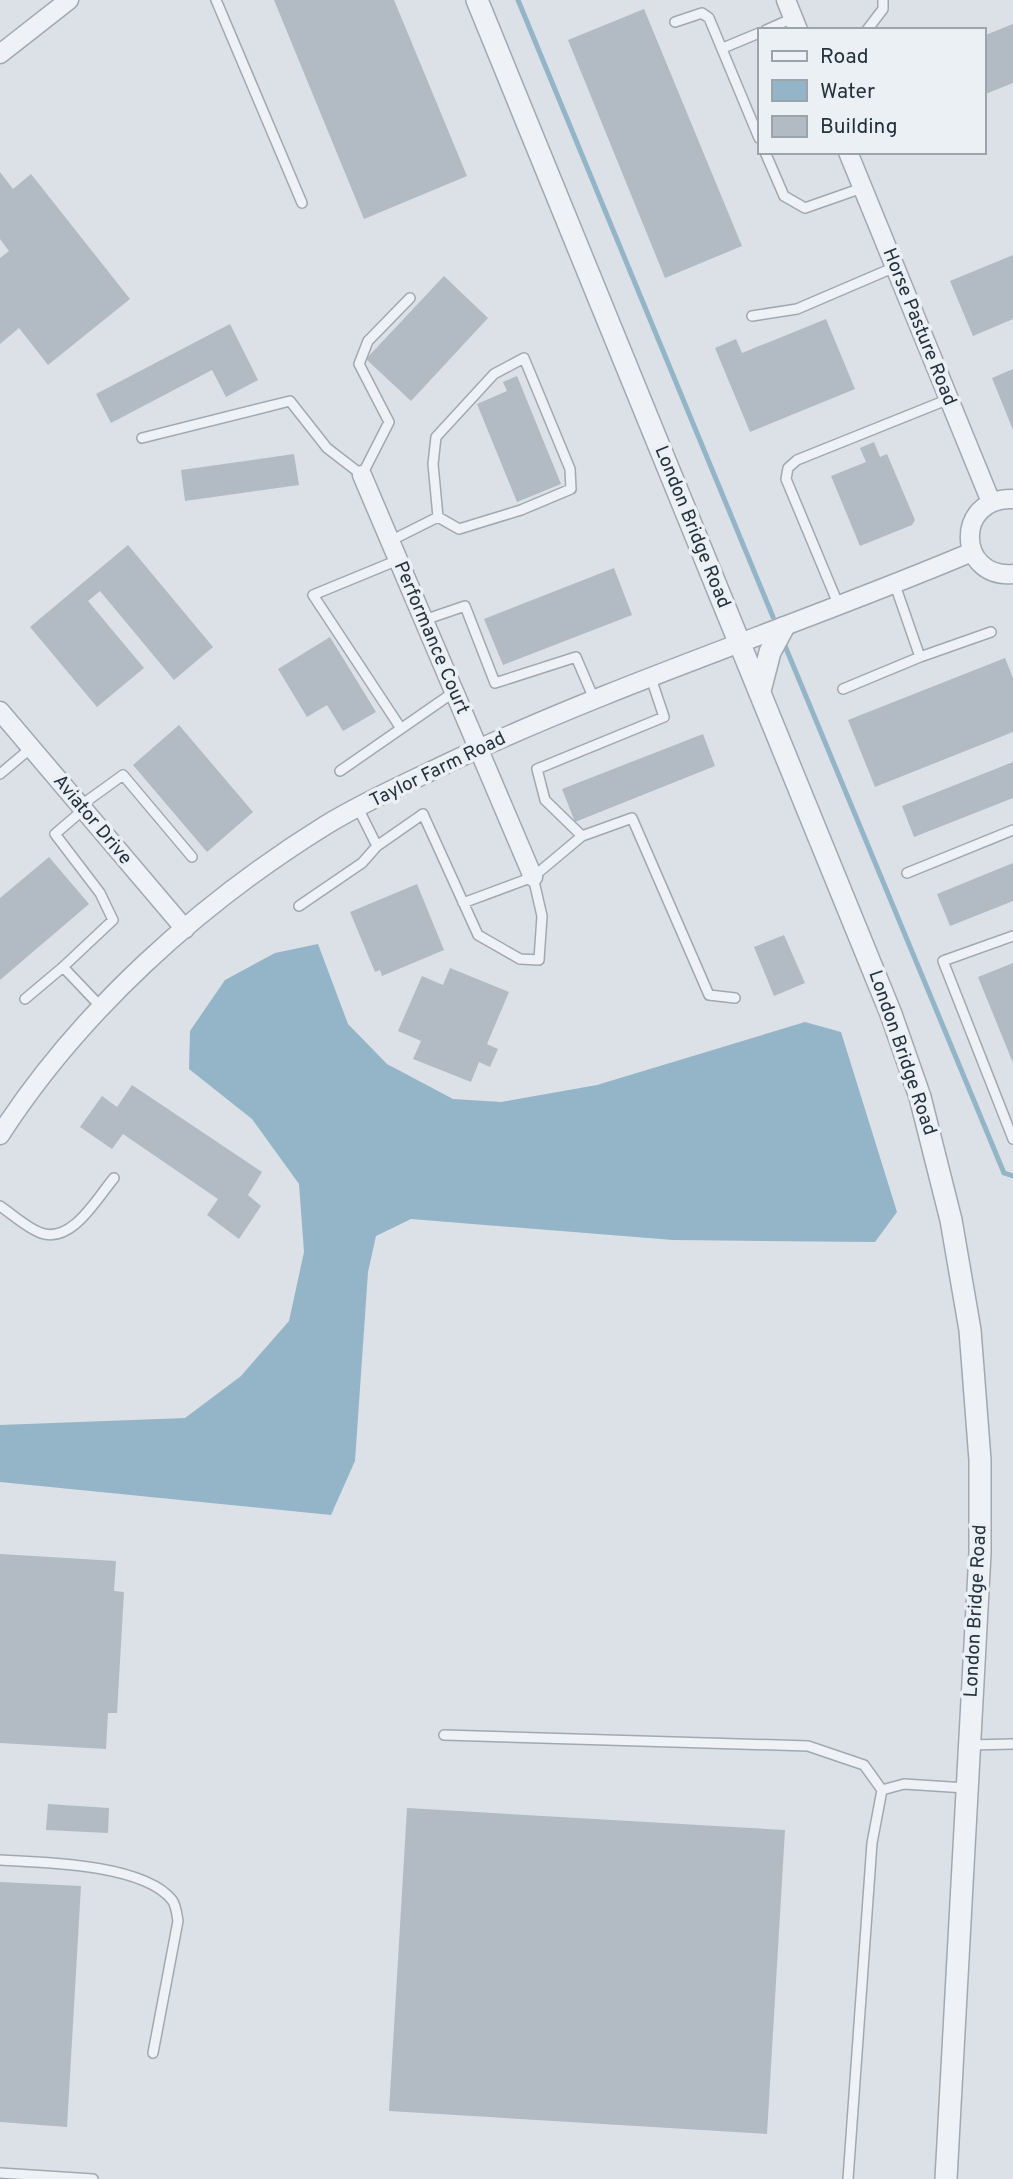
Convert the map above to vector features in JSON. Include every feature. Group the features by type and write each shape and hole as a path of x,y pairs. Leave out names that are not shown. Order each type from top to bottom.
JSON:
{"street":[{"path":"0,54 69,0"},
{"name":"London Bridge Road","path":"477,0 891,1014 920,1097 951,1220 970,1330 980,1461 980,1553 946,2179"},
{"path":"786,0 795,24"},
{"name":"Horse Pasture Road","path":"849,154 991,502"},
{"name":"Performance Court","path":"362,475 533,877"},
{"path":"1013,499 991,502 974,518 969,541 972,552 988,569 1013,574"},
{"name":"Taylor Farm Road","path":"0,1135 22,1101 102,1008 185,929 273,860 327,824 478,749 594,699 895,585 972,552"},
{"path":"760,691 767,659 783,628"},
{"name":"Aviator Drive","path":"0,711 185,929"}],"lane":[{"path":"216,0 302,203"},
{"path":"869,28 883,9 883,0"},
{"path":"675,22 702,13 709,18 758,136"},
{"path":"776,28 795,24"},
{"path":"723,48 758,33"},
{"path":"766,154 785,195 805,208 862,188"},
{"path":"752,316 797,309 895,267"},
{"path":"142,438 289,401 327,448 362,475 389,422 359,364 368,341 410,298"},
{"path":"524,358 570,469 571,489 521,510 459,529 438,517 433,464 436,437 494,374 524,358"},
{"path":"839,606 786,479 788,468 797,460 949,399"},
{"path":"390,541 438,517"},
{"path":"398,560 313,595 400,727"},
{"path":"895,585 920,657"},
{"path":"424,620 465,606 495,682 576,657 594,699"},
{"path":"843,689 920,657 991,632"},
{"path":"582,836 545,800 537,769 664,717 651,678"},
{"path":"340,771 454,692"},
{"path":"0,774 31,748"},
{"path":"25,999 113,920 100,893 55,834 82,808 123,775 192,857"},
{"path":"358,808 377,846"},
{"path":"299,905 362,863 377,846 423,814 478,935 520,959 538,960 542,916 533,877"},
{"path":"463,903 533,877 582,836 632,818 709,995 735,998"},
{"path":"907,873 1013,830"},
{"path":"1013,936 943,961 1013,1139"},
{"path":"63,967 102,1008"},
{"path":"0,1206 40,1233 58,1235 74,1226 114,1178"},
{"path":"444,1735 808,1746 864,1765 883,1790 872,1843 848,2179"},
{"path":"969,1745 1013,1744"},
{"path":"883,1790 904,1784 966,1788"},
{"path":"0,1860 89,1865 158,1888 173,1901 178,1921 153,2053"},
{"path":"0,2173 93,2179"}],"water":[{"path":"318,944 348,1024 387,1064 453,1099 501,1102 597,1085 805,1022 841,1032 897,1212 875,1242 673,1240 411,1219 376,1236 368,1272 355,1461 331,1515 0,1482 0,1425 185,1418 241,1376 289,1321 304,1252 299,1184 252,1119 189,1069 190,1031 225,980 275,953"}],"building":[{"path":"274,0 394,0 467,176 364,219"},
{"path":"644,9 742,246 665,278 568,40"},
{"path":"1013,24 1013,83 985,94 985,35"},
{"path":"0,172 13,189 31,174 130,299 48,365 19,328 0,344 0,258 9,251 0,239"},
{"path":"1013,255 1013,319 973,336 950,281"},
{"path":"444,276 488,318 411,401 366,359"},
{"path":"826,319 855,389 750,432 715,348 736,339 742,353"},
{"path":"230,324 258,380 226,397 212,370 111,423 96,394"},
{"path":"1013,369 1013,430 992,378"},
{"path":"517,376 561,484 517,502 477,404 507,391 503,382"},
{"path":"874,442 880,457 887,454 915,520 912,525 860,546 831,476 866,462 860,448"},
{"path":"294,454 299,485 185,501 181,470"},
{"path":"128,545 213,647 174,680 100,591 88,601 144,668 97,707 30,627"},
{"path":"614,568 632,615 503,665 484,619"},
{"path":"330,637 376,712 343,731 327,705 307,717 278,669"},
{"path":"1005,658 1013,678 1013,732 875,787 848,720"},
{"path":"179,725 253,812 207,852 133,765"},
{"path":"703,734 715,766 575,822 562,789"},
{"path":"1013,762 1013,798 914,837 902,806"},
{"path":"49,857 89,904 0,980 0,898"},
{"path":"1013,863 1013,901 950,926 937,894"},
{"path":"417,884 444,950 382,976 380,970 375,972 350,912"},
{"path":"784,935 805,983 774,996 754,947"},
{"path":"1013,963 1013,1063 978,977"},
{"path":"450,968 509,992 487,1044 498,1049 490,1067 479,1062 471,1082 413,1059 421,1041 398,1031 422,976 443,985"},
{"path":"132,1085 262,1172 248,1195 261,1206 239,1239 207,1215 218,1199 123,1134 112,1149 80,1127 102,1096 117,1107"},
{"path":"0,1554 116,1561 114,1591 124,1592 117,1713 108,1713 106,1749 0,1743"},
{"path":"48,1804 109,1808 108,1833 46,1830"},
{"path":"407,1808 785,1830 767,2134 389,2111"},
{"path":"0,1882 81,1886 67,2127 0,2122"}],"waterway":[{"path":"518,0 773,617"},
{"path":"783,641 1004,1173 1013,1176"}]}
